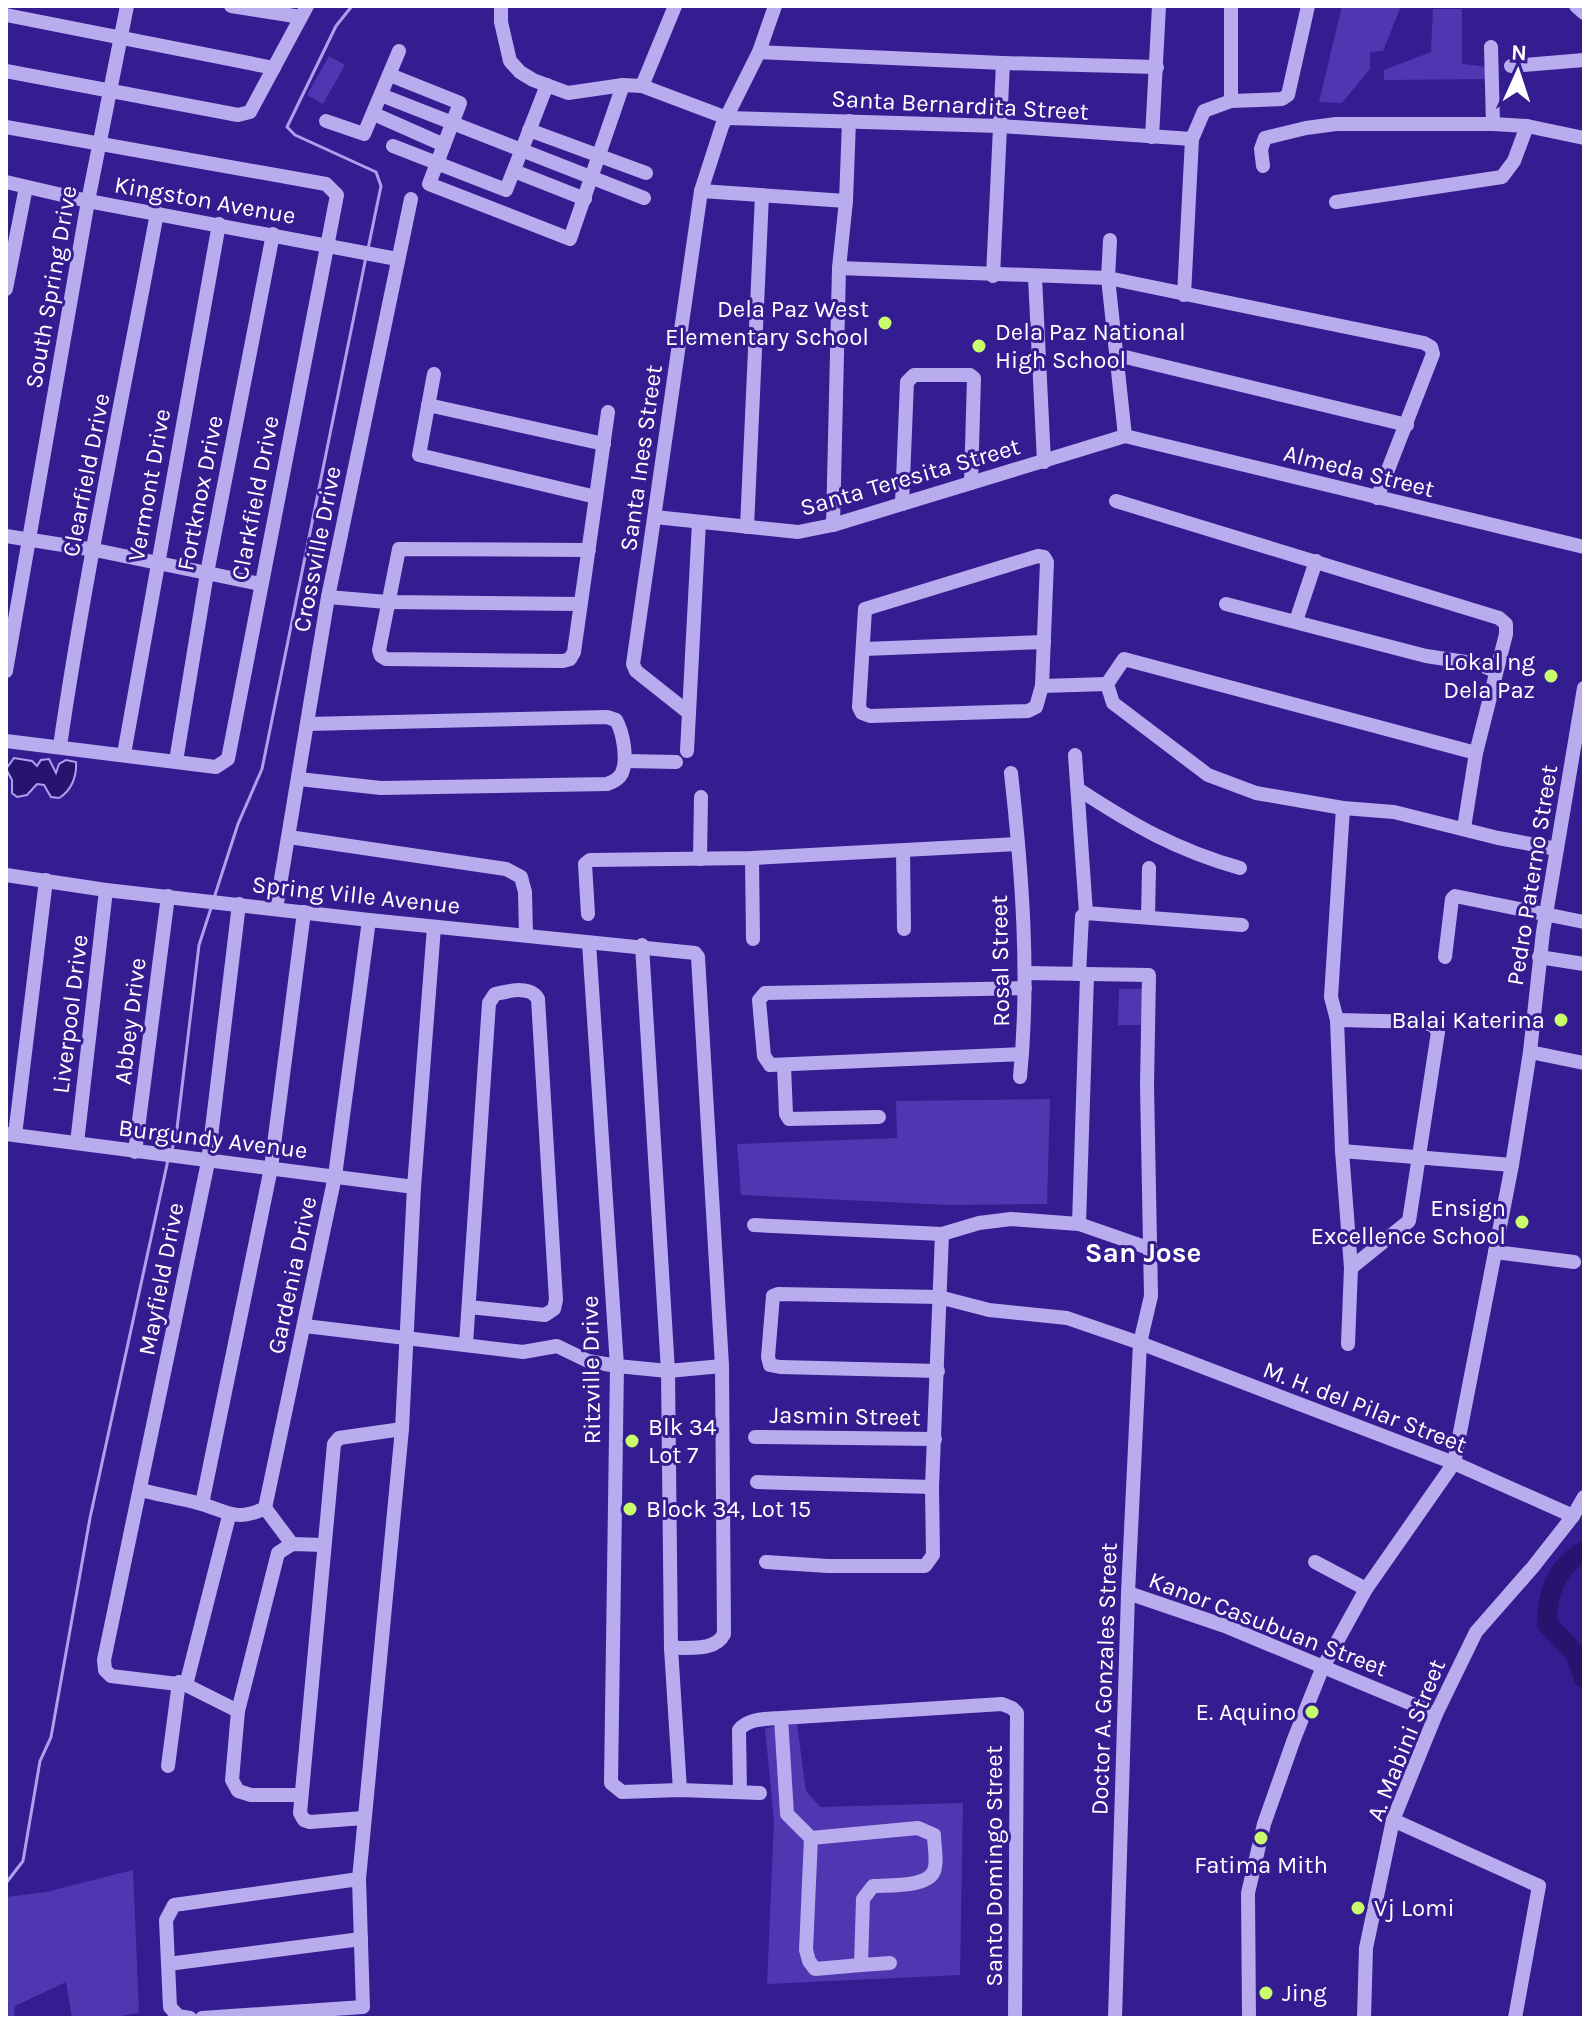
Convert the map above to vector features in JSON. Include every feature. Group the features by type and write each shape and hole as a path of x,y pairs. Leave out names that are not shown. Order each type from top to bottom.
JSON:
{"street":[{"name":"South Spring Drive","path":"6,671 88,201 127,6"},
{"path":"6,71 238,115 250,112 304,12 231,6"},
{"path":"393,146 504,190 508,188 547,85 520,72 510,61 501,22 501,6"},
{"path":"642,86 675,6"},
{"name":"Santa Ines Street","path":"689,713 636,671 633,664 701,191 722,126 759,52 775,6"},
{"path":"1152,137 1159,6"},
{"path":"1231,6 1231,101"},
{"path":"1184,295 1192,139 1204,111 1231,101 1282,99 1288,95 1308,6"},
{"path":"1576,6 1584,13"},
{"path":"6,10 121,39 274,68"},
{"path":"1491,47 1493,124"},
{"path":"326,121 364,134 399,51"},
{"path":"759,52 1157,67"},
{"path":"1511,66 1584,60"},
{"path":"993,276 1003,63"},
{"path":"390,75 458,102 460,106 429,184 570,239 623,85"},
{"name":"Santa Bernardita Street","path":"547,85 568,93 623,85 642,86 727,118 1000,126 1192,139"},
{"path":"381,95 644,198"},
{"path":"374,114 444,145"},
{"path":"833,525 839,268 846,201 849,121"},
{"path":"1263,166 1261,149 1264,139 1336,124 1493,124 1527,126 1584,138"},
{"path":"1336,202 1502,177 1514,161 1527,126"},
{"path":"6,127 99,145"},
{"path":"529,130 646,173"},
{"name":"Clarkfield Drive","path":"99,145 326,184 337,195 228,759 216,767 176,761"},
{"path":"514,171 585,199"},
{"name":"Kingston Avenue","path":"6,182 88,201 397,259"},
{"path":"6,289 26,187"},
{"path":"701,191 846,201"},
{"path":"747,527 762,195"},
{"name":"Crossville Drive","path":"276,909 328,597 411,199"},
{"name":"Clearfield Drive","path":"60,746 77,632 157,213"},
{"name":"Vermont Drive","path":"124,754 219,224"},
{"name":"Fortknox Drive","path":"176,761 207,573 273,234"},
{"path":"1110,240 1108,278 1125,436"},
{"path":"839,268 1108,278 1424,343 1431,347 1433,354 1377,498"},
{"path":"1035,277 1044,462"},
{"path":"1117,355 1407,425"},
{"path":"434,374 419,455 596,497"},
{"path":"902,504 907,382 914,375 970,375 974,378 971,483"},
{"path":"428,405 604,444"},
{"path":"589,550 404,547 397,553 379,650 381,656 386,659 570,659 574,652 580,604 589,550 608,412"},
{"name":"Santa Teresita Street","path":"655,517 798,532 833,525 1125,436"},
{"name":"Almeda Street","path":"1125,436 1584,547"},
{"path":"1116,501 1499,618 1506,624 1476,753 1464,828"},
{"path":"687,751 699,522"},
{"path":"6,536 95,550 260,584"},
{"path":"1038,556 1044,557 1047,562 1042,686 1036,707 1028,711 870,716 862,713 859,707 864,649 865,609 1038,556"},
{"path":"1296,621 1316,561"},
{"path":"328,597 387,602 580,604"},
{"path":"1226,604 1495,671"},
{"path":"864,649 1044,642"},
{"path":"1107,684 1124,659 1476,753"},
{"path":"1042,686 1107,684"},
{"path":"1107,684 1113,703 1208,775 1256,793 1343,808 1394,812 1557,849"},
{"name":"Pedro Paterno Street","path":"1249,2018 1248,1893 1264,1824 1322,1669 1366,1589 1454,1463 1512,1165 1530,1052 1539,957 1584,688"},
{"path":"299,779 381,788 607,784 616,780 625,761 620,728 616,720 607,717 307,724"},
{"path":"6,741 176,761"},
{"path":"1075,755 1086,913 1082,916 1079,1224"},
{"path":"625,761 676,762"},
{"name":"Rosal Street","path":"1011,773 1025,973 1020,1077"},
{"path":"1078,789 1164,842 1240,868"},
{"path":"700,859 701,797"},
{"path":"1343,808 1331,997 1337,1020 1351,1268 1348,1344"},
{"path":"289,837 506,869 521,877 525,892 526,935"},
{"path":"588,914 587,861 752,858 1018,844"},
{"path":"903,851 904,929"},
{"path":"752,858 753,939"},
{"path":"1148,917 1149,868"},
{"name":"Spring Ville Avenue","path":"6,875 106,890 369,920 589,943 691,950 698,957 722,1366"},
{"path":"10,1135 46,880"},
{"name":"Liverpool Drive","path":"77,1143 106,890"},
{"name":"Abbey Drive","path":"135,1152 168,896"},
{"path":"1445,957 1452,899 1455,896 1584,922"},
{"name":"Mayfield Drive","path":"182,1683 111,1676 105,1670 104,1660 208,1162 231,903"},
{"path":"202,1504 271,1168 304,912"},
{"path":"1086,913 1242,925"},
{"name":"Gardenia Drive","path":"265,1508 335,1176 369,920"},
{"path":"202,2018 363,2007 359,1879 402,1429 404,1338 434,927"},
{"name":"Ritzville Drive","path":"589,943 617,1366 611,1783 622,1792 680,1790"},
{"path":"642,945 668,1371 671,1648 680,1790 760,1793"},
{"path":"1539,957 1584,964"},
{"path":"1025,973 1083,975"},
{"name":"Doctor A. Gonzales Street","path":"1083,975 1149,975 1147,1085 1151,1296 1140,1343 1128,1593 1115,2018"},
{"path":"1022,1054 770,1065 764,1056 759,1000 765,993 1025,988"},
{"path":"466,1344 489,1003 495,994 529,991 535,993 538,999 556,1300 554,1309 545,1315 469,1307"},
{"path":"1337,1020 1424,1022 1434,1026 1438,1032 1409,1221 1351,1268"},
{"path":"1530,1052 1584,1063"},
{"path":"784,1066 786,1114 789,1119 879,1117"},
{"name":"Burgundy Avenue","path":"10,1135 414,1187"},
{"path":"1342,1151 1512,1165"},
{"path":"754,1225 942,1234 979,1223 1011,1219 1079,1224 1151,1249"},
{"path":"766,1562 828,1566 925,1566 933,1555 932,1487 942,1234"},
{"path":"1495,1252 1574,1262"},
{"name":"M. H. del Pilar Street","path":"938,1371 770,1365 773,1296 939,1297 989,1310 1067,1318 1454,1463 1573,1516"},
{"path":"305,1326 523,1352 557,1346 588,1361 668,1371 722,1366 724,1634 720,1642 713,1646 671,1648"},
{"path":"364,1818 310,1822 304,1820 300,1813 324,1545 334,1444 339,1438 402,1429"},
{"name":"Jasmin Street","path":"755,1437 935,1439"},
{"path":"757,1482 932,1487"},
{"path":"141,1490 202,1504 229,1516 253,1514 265,1508 292,1544"},
{"name":"A. Mabini Street","path":"1364,2018 1366,1948 1393,1820 1436,1714 1476,1632 1573,1516 1584,1497"},
{"path":"168,1766 182,1683 229,1516"},
{"path":"301,1795 251,1795 238,1791 232,1780 238,1711 278,1553 292,1544 324,1545"},
{"path":"1315,1562 1366,1589"},
{"name":"Kanor Casubuan Street","path":"1128,1593 1225,1626 1436,1714"},
{"path":"182,1683 238,1711"},
{"name":"Santo Domingo Street","path":"781,1718 1002,1704 1017,1713 1015,2018"},
{"path":"740,1792 739,1730 754,1721 781,1718 787,1814 811,1838 806,1950 809,1961 815,1969 890,1963"},
{"path":"1393,1820 1539,1886 1515,2018"},
{"path":"811,1838 918,1828 934,1835 935,1870 924,1882 873,1886 866,1891 863,1899 861,1965"},
{"path":"190,2018 178,2016 170,2007 166,1920 174,1905 359,1879"},
{"path":"168,1964 361,1939"}],"shaded area":[{"path":"1342,6 1401,6 1383,51 1370,52 1370,69 1342,103 1319,102"},
{"path":"1433,9 1462,9 1462,64 1489,67 1490,79 1384,80 1384,70 1431,52"},
{"path":"329,56 345,65 323,104 307,95"},
{"path":"14,758 32,761 37,766 41,760 49,759 56,773 59,764 66,760 76,762 72,783 59,798 51,797 44,785 37,784 27,795 17,797 12,793 12,780 6,769"},
{"path":"1119,989 1144,989 1143,1025 1118,1025"},
{"path":"1050,1099 1047,1204 949,1205 741,1195 737,1144 897,1138 896,1101"},
{"path":"797,1724 806,1791 820,1807 963,1803 960,1975 767,1984 774,1821 765,1728"},
{"path":"133,1870 139,2013 109,2018 72,2018 66,1982 15,2006 14,2018 6,2018 6,1897 46,1892"}],"waterway":[{"path":"352,6 336,26 287,127 295,135 376,172 381,186 368,249"},
{"path":"214,898 238,824 262,769 366,257"},
{"path":"172,1149 199,945 212,905"},
{"path":"6,1883 23,1861 40,1761 51,1737 90,1518 168,1160"},
{"path":"1584,1551 1566,1565 1555,1582 1547,1624 1575,1653 1584,1678"}],"place":[{"name":"Dela Paz West Elementary School","path":"885,323"},
{"name":"Dela Paz National High School","path":"979,346"},
{"name":"Lokal ng Dela Paz","path":"1551,676"},
{"name":"Balai Katerina","path":"1561,1020"},
{"name":"Ensign Excellence School","path":"1522,1222"},
{"name":"Blk 34 Lot 7","path":"632,1441"},
{"name":"Block 34, Lot 15","path":"630,1509"},
{"name":"E. Aquino","path":"1312,1712"},
{"name":"Fatima Mith","path":"1261,1838"},
{"name":"Vj Lomi","path":"1358,1908"},
{"name":"Jing","path":"1266,1993"}],"district":[{"name":"San Jose","path":"1143,1252"}]}
